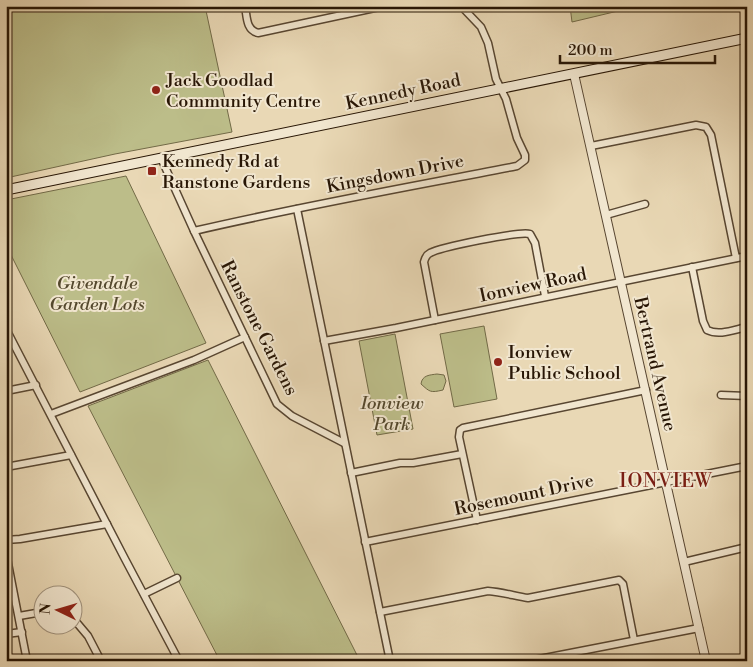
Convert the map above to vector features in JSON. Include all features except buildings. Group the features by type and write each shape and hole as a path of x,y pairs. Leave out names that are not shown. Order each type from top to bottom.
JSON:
{"main road":[{"name":"Kennedy Road","path":"6,190 747,38"}],"street":[{"path":"245,6 249,28 258,33 384,6"},
{"path":"461,6 475,19 485,34 500,89"},
{"name":"Bertrand Avenue","path":"574,74 706,661"},
{"name":"Kingsdown Drive","path":"194,231 340,199 432,183 522,164 525,160 525,155 517,138 506,99 500,89"},
{"path":"591,146 696,125 706,126 711,135 736,258"},
{"name":"Ranstone Gardens","path":"161,158 271,393 283,410 344,443"},
{"path":"606,215 645,204"},
{"path":"297,209 390,661"},
{"path":"435,320 424,262 425,258 428,254 435,251 470,243 520,233 530,234 535,242 545,296"},
{"name":"Ionview Road","path":"324,341 747,256"},
{"path":"692,267 703,321 707,330 719,333 747,327"},
{"path":"6,329 179,661"},
{"path":"51,414 194,360 245,337"},
{"path":"6,391 36,385"},
{"path":"477,520 462,454 459,433 463,428 646,390"},
{"path":"721,395 747,396"},
{"path":"351,473 400,463 413,463 462,454"},
{"path":"6,467 71,455"},
{"name":"Rosemount Drive","path":"365,542 747,466"},
{"path":"6,540 107,524"},
{"path":"684,562 747,547"},
{"path":"6,553 27,661"},
{"path":"144,594 177,578"},
{"path":"380,612 488,591 528,598 618,580 623,584 634,640"},
{"path":"19,616 32,614"},
{"path":"529,661 698,628"},
{"path":"82,629 88,636 101,661"},
{"path":"6,634 22,632"}],"green space":[{"path":"6,6 205,6 232,132 115,154 6,178"},
{"path":"570,6 639,6 572,22"},
{"name":"Givendale Garden Lots","path":"126,176 206,343 80,392 6,245 6,200"},
{"path":"484,326 497,399 454,407 440,334"},
{"name":"Ionview Park","path":"395,334 413,429 377,435 359,341"},
{"path":"208,360 360,661 220,661 88,406"},
{"path":"437,374 444,375 446,381 443,390 431,391 421,384 425,377"}],"place":[{"name":"Jack Goodlad Community Centre","path":"156,90"},
{"name":"Kennedy Rd at Ranstone Gardens","path":"152,171"},
{"name":"Ionview Public School","path":"498,362"}],"district":[{"name":"IONVIEW","path":"666,481"}]}
